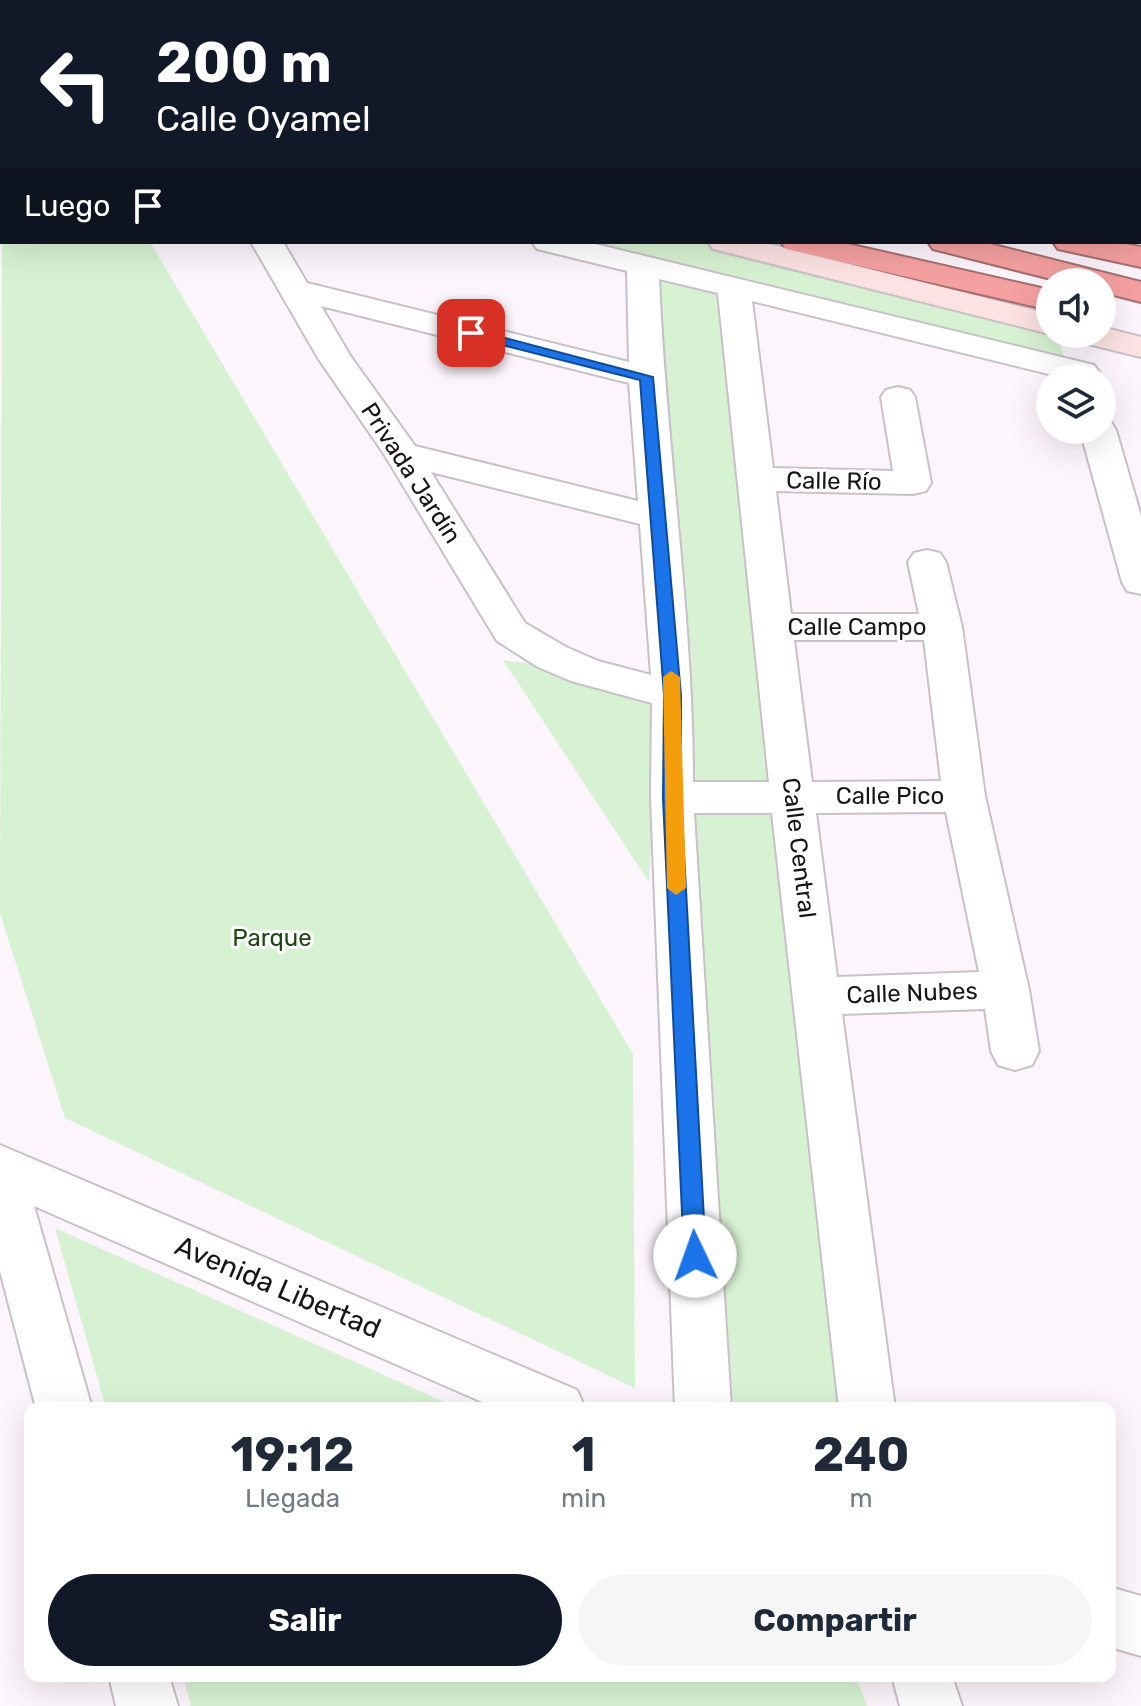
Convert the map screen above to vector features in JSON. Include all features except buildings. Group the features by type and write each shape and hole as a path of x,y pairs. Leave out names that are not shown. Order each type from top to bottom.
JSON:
{"highway":[{"path":"806,244 1036,297"},
{"path":"952,244 1141,292"},
{"path":"1079,244 1141,257"},
{"path":"1116,314 1141,320"}],"street":[{"name":"Privada Jardín","path":"268,244 335,358 402,454 511,632 552,657 585,671 673,695"},
{"path":"556,244 1038,364"},
{"path":"732,244 1036,320"},
{"path":"643,267 646,377 673,695 672,798 703,1402"},
{"name":"Calle Central","path":"734,287 866,1402"},
{"path":"296,290 646,377"},
{"path":"1116,341 1141,347"},
{"name":"Calle Río","path":"755,479 913,483 898,397"},
{"path":"1102,444 1141,582"},
{"path":"402,454 657,517"},
{"name":"Calle Pico","path":"927,562 942,627 964,796 1006,990 1015,1051"},
{"name":"Calle Campo","path":"773,627 942,627"},
{"name":"Calle Pico","path":"672,798 964,796"},
{"name":"Calle Nubes","path":"818,996 1006,990"},
{"name":"Avenida Libertad","path":"0,1166 98,1212 222,1261 543,1402"},
{"path":"0,1176 62,1402"},
{"path":"1116,1619 1141,1626"},
{"path":"141,1682 147,1706"},
{"path":"924,1682 931,1706"}],"green space":[{"name":"Parque","path":"2,244 151,244 633,1054 635,1388 65,1118 0,913"},
{"path":"561,244 719,244 1036,328 1036,348 1062,348 1064,360"},
{"path":"645,269 732,288 783,791 677,793"},
{"path":"503,660 556,667 659,699 649,882"},
{"path":"787,801 851,1402 711,1402 677,802"},
{"path":"55,1228 445,1402 104,1402"},
{"path":"185,1682 858,1682 867,1706 191,1706"}],"slow traffic":[{"path":"671,677 676,888"}],"route":[{"path":"471,333 646,377 673,695 672,798 695,1256"}]}
